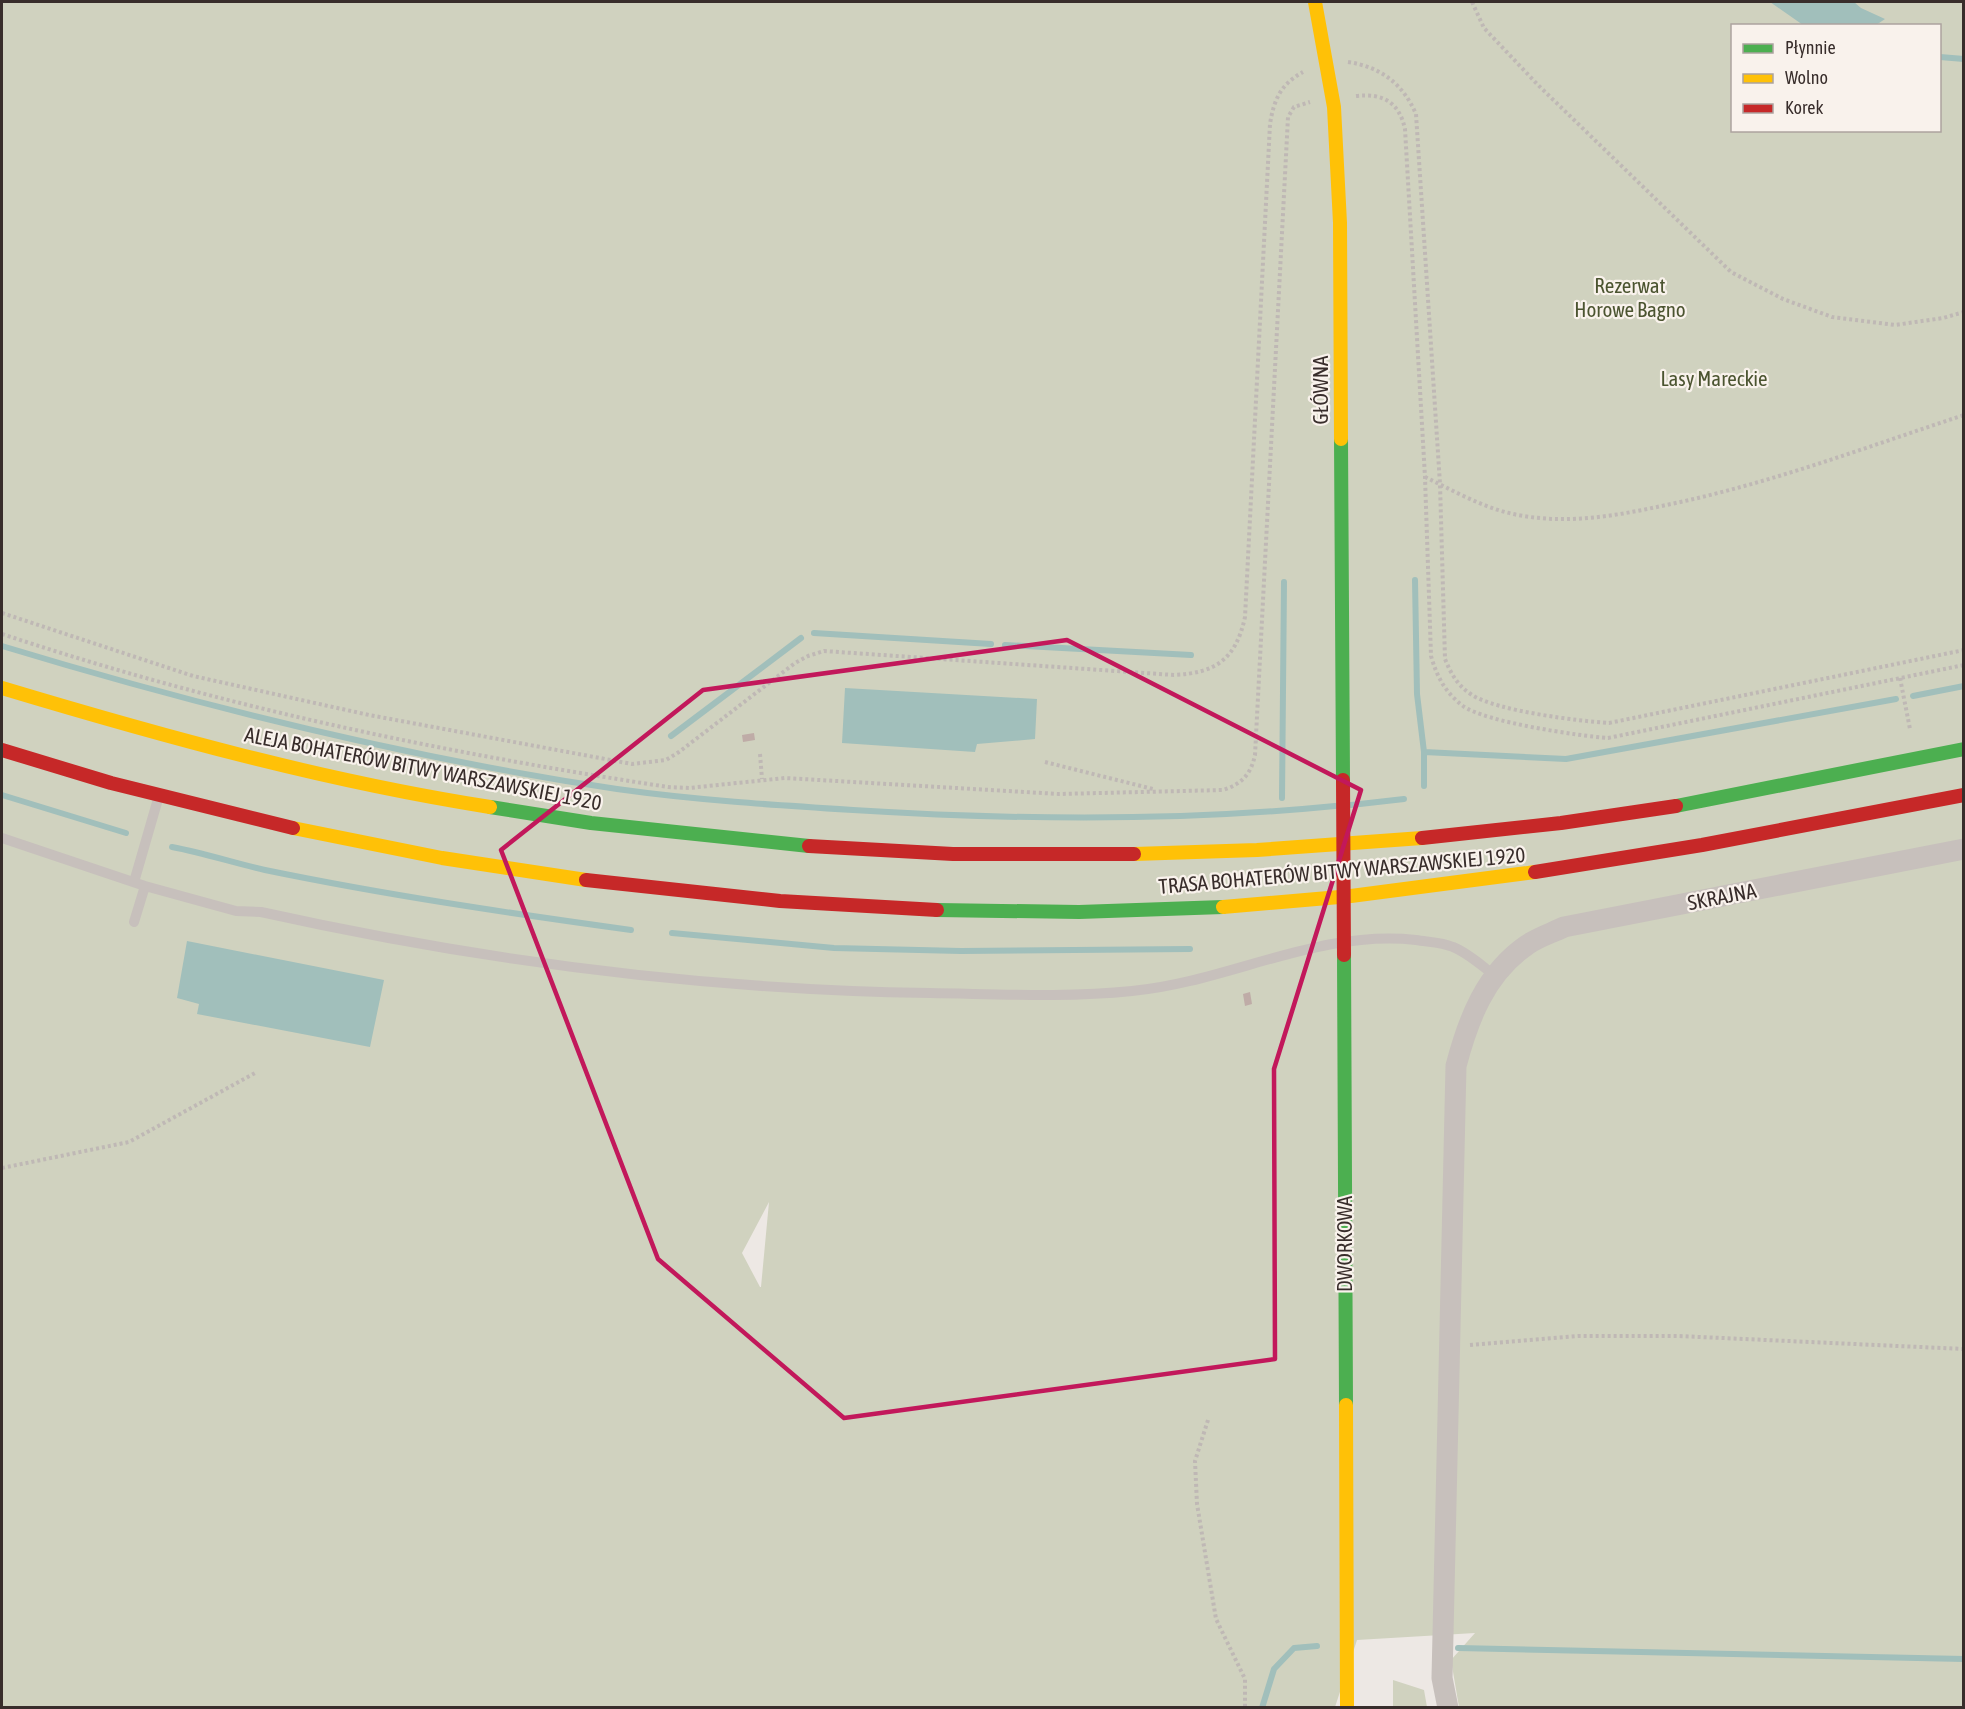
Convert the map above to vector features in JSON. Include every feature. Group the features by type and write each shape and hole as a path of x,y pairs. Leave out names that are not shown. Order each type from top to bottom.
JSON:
{"main road":[{"name":"GŁÓWNA","path":"1315,2 1333,100 1342,271 1343,780"},
{"name":"ALEJA BOHATERÓW BITWY WARSZAWSKIEJ 1920","path":"2,688 205,748 354,782 507,811 728,840 953,854"},
{"name":"TRASA BOHATERÓW BITWY WARSZAWSKIEJ 1920","path":"953,854 1261,850 1565,822 1746,792 1964,749"},
{"path":"2,750 159,797"},
{"name":"DWORKOWA","path":"1343,780 1347,1707"},
{"name":"TRASA BOHATERÓW BITWY WARSZAWSKIEJ 1920","path":"159,797 306,832 428,856 593,882 719,897 950,910 1049,912 1153,910 1263,904 1457,884 1596,865 1796,829 1964,795"}],"street":[{"name":"SKRAJNA","path":"1494,975 1527,945 1564,927 1964,849"},
{"path":"1448,1707 1442,1678 1456,1066 1465,1030 1476,1004 1494,975"}],"lane":[{"path":"134,922 159,797"},
{"path":"2,838 140,884 236,911 261,912 420,945 631,976 848,992 1096,994 1167,985 1247,967 1325,944 1401,939 1451,945 1494,975"}],"path":[{"path":"1472,2 1484,28 1523,69 1606,154 1731,272 1782,298 1832,317 1895,325 1943,318 1964,312"},
{"path":"2,613 169,670 369,715 632,764 666,760 795,663 824,651 1174,675 1197,674 1210,669 1224,661 1236,645 1245,617 1258,333 1273,107 1276,97 1291,79 1306,70 1346,62 1366,64 1387,75 1408,96 1416,114 1440,484 1445,659 1452,676 1464,688 1474,697 1494,703 1564,719 1609,723 1964,650"},
{"path":"2,634 83,661 231,702 326,725 509,762 668,787 689,788 762,779 1059,794 1223,790 1242,781 1252,766 1288,117 1294,107 1302,104 1376,95 1395,105 1402,115 1406,148 1425,477 1431,656 1436,674 1447,692 1470,710 1487,717 1562,732 1608,738 1964,665"},
{"path":"1425,477 1472,500 1516,515 1563,520 1613,516 1732,491 1964,414"},
{"path":"1900,678 1910,729"},
{"path":"760,754 762,779"},
{"path":"1045,762 1159,791"},
{"path":"2,1168 129,1142 255,1072"},
{"path":"1470,1345 1579,1336 1678,1336 1964,1349"},
{"path":"1208,1420 1195,1461 1197,1504 1216,1619 1245,1679 1245,1707"}],"highlighted area":[{"path":"1067,640 1361,790 1274,1069 1275,1359 844,1418 658,1259 501,850 703,690"}],"green space":[{"path":"2,2 1963,2 1963,1707 1459,1707 1451,1660 1475,1633 1357,1640 1335,1707 2,1707","holes":["769,1202 761,1287 742,1253"]},
{"path":"1393,1680 1424,1690 1427,1707 1393,1707"}],"water":[{"path":"1770,2 1854,2 1861,8 1885,19 1878,24 1802,24"},
{"path":"845,688 1037,699 1035,739 977,744 975,752 842,743"},
{"path":"187,941 384,980 370,1047 197,1014 199,1004 177,998"}],"building":[{"path":"754,733 755,740 743,742 742,735"},
{"path":"1250,992 1252,1004 1245,1006 1243,994"}],"waterway":[{"path":"1941,57 1964,59"},
{"path":"1415,580 1417,694 1424,752"},
{"path":"1282,798 1284,582"},
{"path":"814,633 991,644"},
{"path":"671,736 801,638"},
{"path":"1005,645 1191,655"},
{"path":"2,646 154,690 306,729 461,762 646,793 735,802 974,816 1155,817 1335,806"},
{"path":"1913,696 1964,686"},
{"path":"1424,786 1424,752 1566,759 1896,699"},
{"path":"2,795 126,833"},
{"path":"1351,805 1404,799"},
{"path":"172,847 265,870 356,888 631,930"},
{"path":"672,933 834,948 961,951 1190,949"},
{"path":"1262,1708 1274,1669 1294,1648 1317,1646"},
{"path":"1458,1648 1964,1659"}],"traffic: fast":[{"path":"1341,439 1343,780"},
{"path":"1676,806 1964,749"},
{"path":"490,807 591,823 809,846"},
{"path":"937,910 1079,912 1223,907"},
{"path":"1344,955 1346,1405"}],"traffic: slow":[{"path":"1315,2 1334,107 1340,223 1341,439"},
{"path":"2,688 122,723 305,771 490,807"},
{"path":"293,828 442,858 586,880"},
{"path":"1134,854 1257,850 1422,838"},
{"path":"1223,907 1351,896 1535,872"},
{"path":"1346,1405 1347,1708"}],"traffic: jam":[{"path":"2,750 111,783 293,828"},
{"path":"1343,780 1344,955"},
{"path":"1535,872 1702,845 1964,795"},
{"path":"1422,838 1561,823 1676,806"},
{"path":"809,846 953,854 1134,854"},
{"path":"586,880 780,901 937,910"}],"park label":[{"name":"Rezerwat Horowe Bagno","path":"1630,298"},
{"name":"Lasy Mareckie","path":"1714,379"}]}
